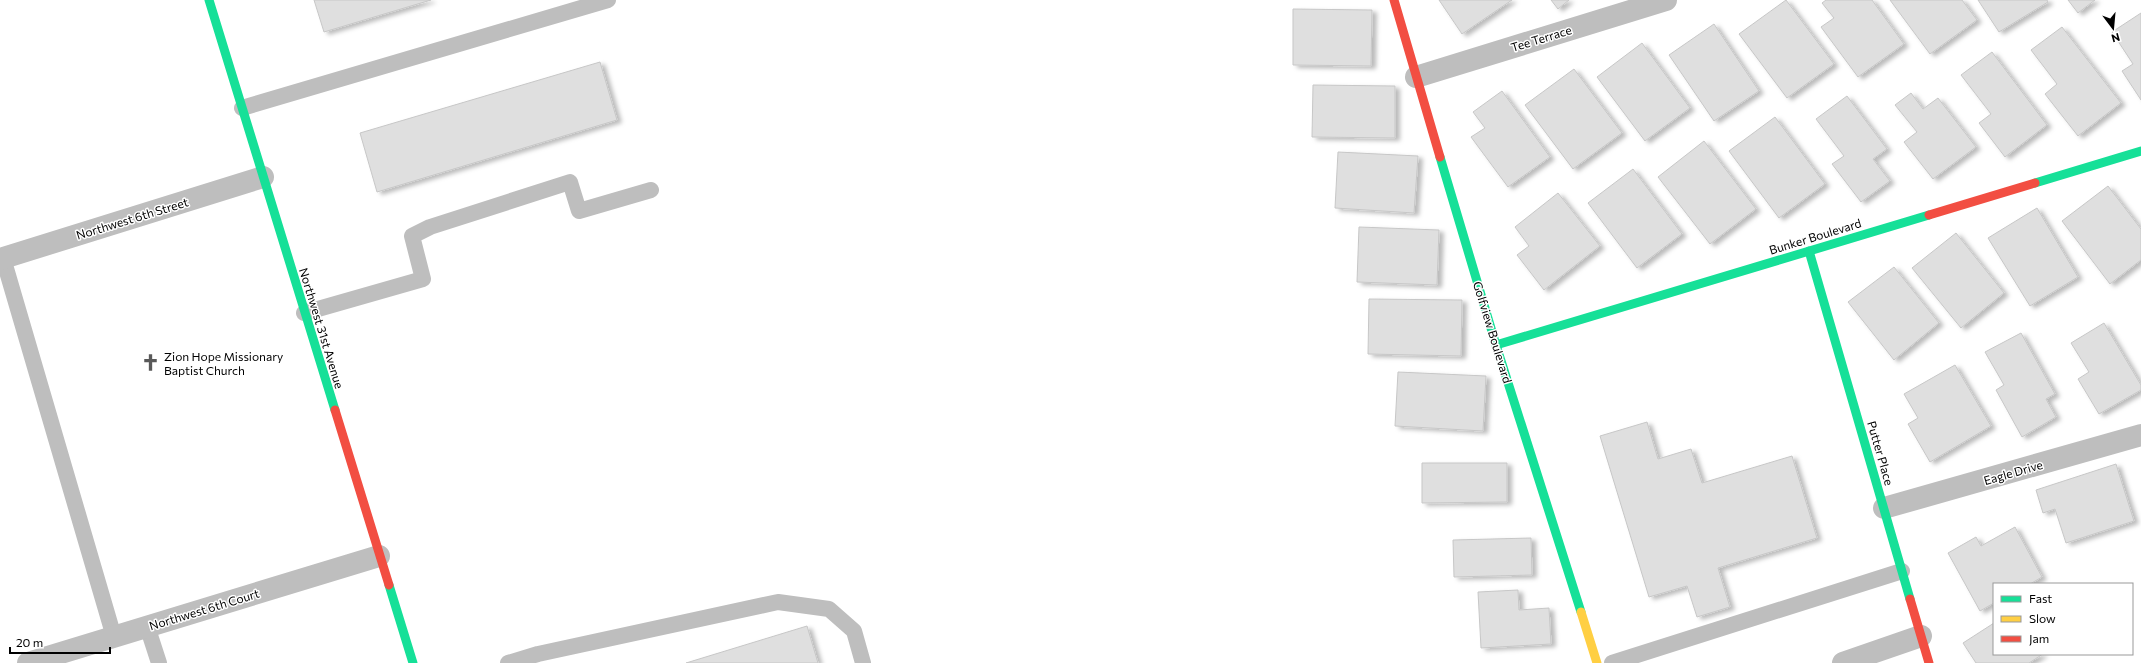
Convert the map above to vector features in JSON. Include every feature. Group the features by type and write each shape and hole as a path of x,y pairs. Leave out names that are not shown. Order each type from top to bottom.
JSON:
{"street":[{"name":"Northwest 31st Avenue","path":"209,0 304,313 413,663"},
{"name":"Golfview Boulevard","path":"1394,0 1496,345 1597,663"},
{"name":"Tee Terrace","path":"1416,77 1666,0"},
{"name":"Bunker Boulevard","path":"1496,345 2141,151"},
{"name":"Northwest 6th Street","path":"1,258 263,177"},
{"name":"Putter Place","path":"1809,251 1929,663"},
{"name":"Eagle Drive","path":"1884,508 2141,435"},
{"name":"Northwest 6th Court","path":"28,663 379,556"},
{"path":"1842,663 1921,636"}],"lane":[{"path":"242,108 608,0"},
{"path":"304,313 423,279 412,236 430,227 570,182 579,211 651,190"},
{"path":"1,258 114,637"},
{"path":"1612,663 1902,571"},
{"path":"508,663 539,658 778,602 828,608 854,631 863,663"},
{"path":"148,626 159,663"}],"building":[{"path":"314,0 431,0 324,32"},
{"path":"1439,0 1512,0 1462,34"},
{"path":"1551,0 1569,0 1558,9"},
{"path":"1786,0 1834,64 1787,98 1739,34"},
{"path":"1826,0 1872,0 1904,44 1858,77 1821,27 1834,18 1822,3"},
{"path":"1890,0 1962,0 1977,20 1930,54"},
{"path":"1978,0 2047,0 2048,2 1999,32"},
{"path":"2068,0 2095,0 2078,13"},
{"path":"1293,9 1372,10 1371,66 1293,65"},
{"path":"2141,13 2141,100 2122,71 2133,64 2112,32"},
{"path":"1714,24 1759,91 1714,121 1669,55"},
{"path":"2062,27 2121,103 2078,136 2045,94 2057,84 2031,50"},
{"path":"1642,43 1690,108 1645,141 1597,77"},
{"path":"1992,52 2047,125 2005,157 1979,123 1991,114 1961,75"},
{"path":"600,62 617,120 377,192 360,133"},
{"path":"1574,69 1622,133 1573,169 1525,105"},
{"path":"1313,85 1395,86 1395,138 1312,137"},
{"path":"1502,91 1550,157 1508,187 1471,137 1485,128 1473,112"},
{"path":"1911,93 1923,109 1938,98 1976,147 1933,179 1904,142 1917,132 1895,105"},
{"path":"1847,96 1887,149 1873,159 1890,181 1861,202 1832,164 1844,156 1816,119"},
{"path":"1775,117 1825,184 1779,218 1729,151"},
{"path":"1704,141 1756,209 1710,244 1658,177"},
{"path":"1338,152 1418,156 1414,213 1335,208"},
{"path":"1633,169 1682,234 1637,268 1588,203"},
{"path":"2108,186 2141,229 2141,260 2110,284 2062,221"},
{"path":"1558,193 1600,246 1544,290 1517,255 1529,246 1515,227"},
{"path":"2037,208 2078,277 2030,306 1988,238"},
{"path":"1359,227 1439,230 1437,285 1357,282"},
{"path":"1956,233 2004,293 1961,328 1912,268"},
{"path":"1894,267 1939,323 1894,360 1848,302"},
{"path":"1369,299 1462,300 1461,356 1368,354"},
{"path":"2104,323 2141,385 2141,390 2099,414 2078,379 2089,372 2071,343"},
{"path":"2021,333 2055,394 2046,399 2056,417 2022,437 1996,390 2004,385 1985,352"},
{"path":"1955,365 1991,426 1930,462 1908,424 1918,418 1904,394"},
{"path":"1398,372 1486,376 1483,431 1395,426"},
{"path":"1647,422 1658,459 1691,449 1702,483 1792,456 1817,538 1718,568 1730,607 1697,617 1687,586 1649,597 1600,436"},
{"path":"1422,463 1507,463 1507,502 1422,503"},
{"path":"2116,464 2134,521 2066,543 2055,509 2043,513 2036,490"},
{"path":"2015,527 2042,577 2032,583 1993,583 1993,604 1980,611 1948,553 1976,537 1981,546"},
{"path":"1531,538 1532,575 1454,577 1453,540"},
{"path":"1518,590 1519,610 1549,608 1551,644 1481,648 1478,592"},
{"path":"1993,624 1993,655 2041,655 2029,663 1976,663 1963,643"},
{"path":"807,626 818,663 686,663"}],"traffic: fast":[{"path":"209,0 335,410"},
{"path":"2035,183 2141,151"},
{"path":"1440,157 1496,345 1581,612"},
{"path":"1496,345 1929,215"},
{"path":"1809,251 1910,599"},
{"path":"389,585 413,663"}],"traffic: slow":[{"path":"1581,612 1597,663"}],"traffic: jam":[{"path":"1394,0 1440,157"},
{"path":"1929,215 2035,183"},
{"path":"335,410 389,585"},
{"path":"1910,599 1929,663"}],"place":[{"name":"Zion Hope Missionary Baptist Church","path":"151,363"}]}
